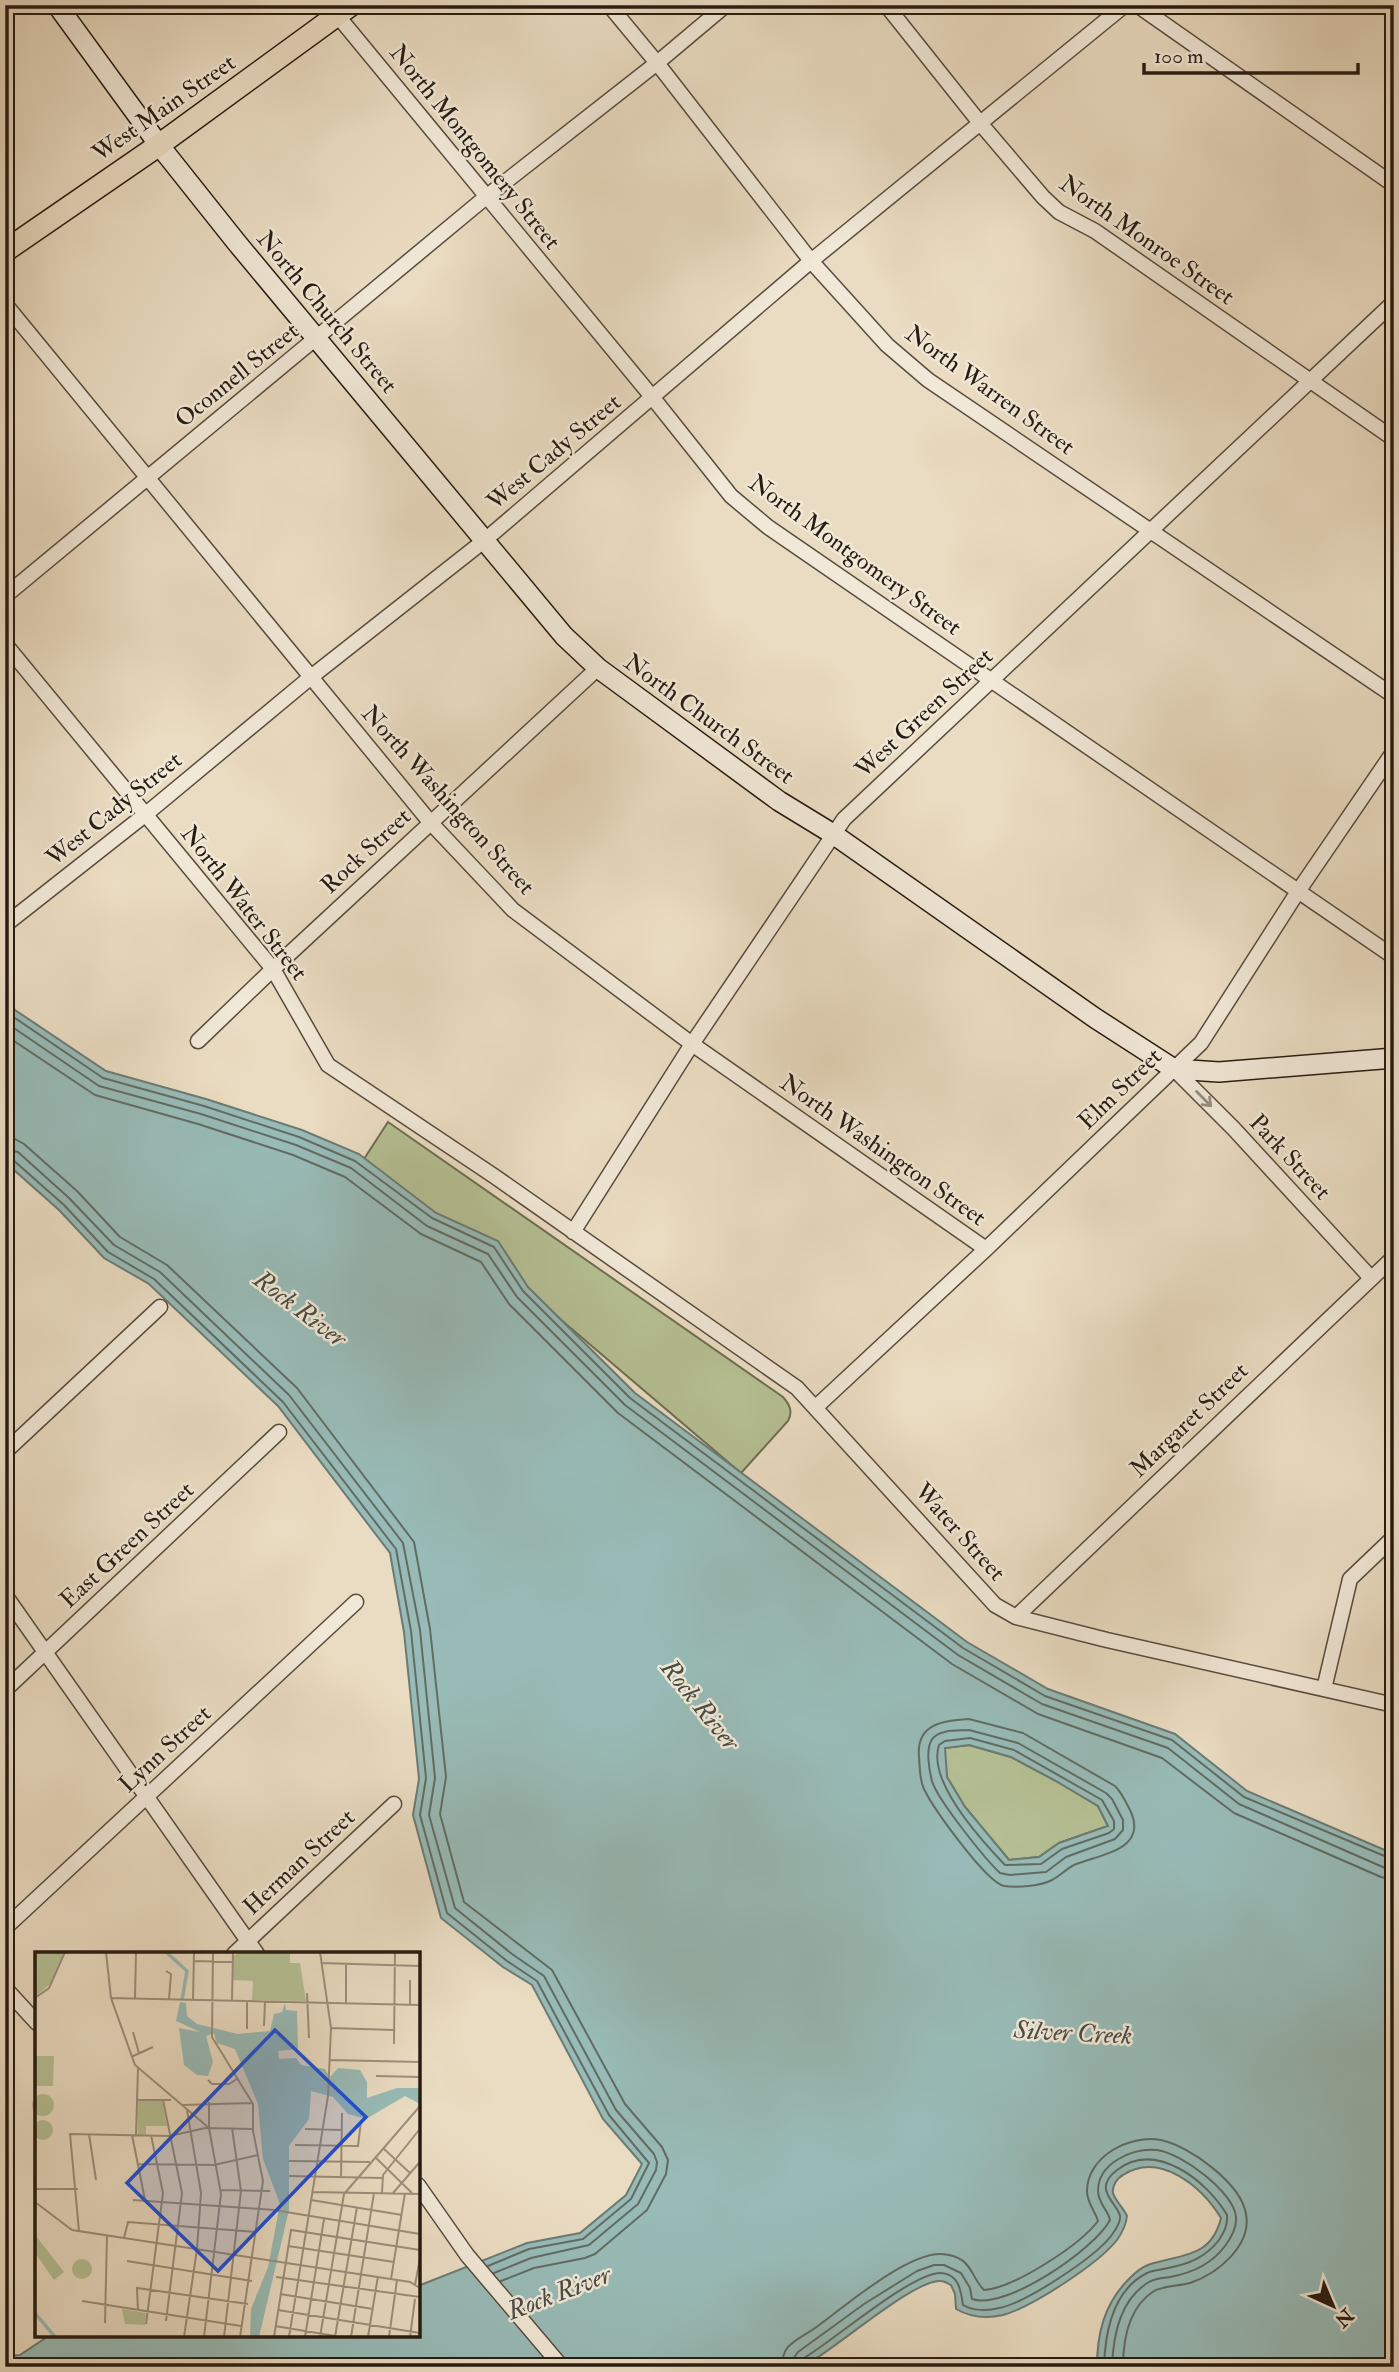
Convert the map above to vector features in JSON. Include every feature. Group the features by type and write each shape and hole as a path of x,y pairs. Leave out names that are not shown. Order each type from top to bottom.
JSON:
{"main road":[{"name":"North Church Street","path":"57,5 159,145 237,243 564,636 598,668 779,801 833,834 1095,1018 1174,1069 1219,1072 1394,1058"},
{"name":"West Main Street","path":"5,251 159,145 340,9"}],"street":[{"name":"North Warren Street","path":"609,5 811,261 887,345 928,380 1394,696"},
{"name":"Oconnell Street","path":"5,596 486,197 657,63 726,5"},
{"name":"North Monroe Street","path":"886,5 979,123 1042,197 1059,212 1095,231 1394,439"},
{"name":"West Cady Street","path":"5,925 485,540 811,261 1125,5"},
{"path":"1137,5 1394,185"},
{"name":"North Montgomery Street","path":"340,9 486,197 731,496 768,527 1394,957"},
{"name":"West Green Street","path":"573,1232 692,1044 844,819 1394,302"},
{"name":"North Washington Street","path":"5,303 430,822 513,910 692,1044 986,1249"},
{"name":"North Water Street","path":"5,645 273,969 328,1065 573,1232"},
{"name":"Rock Street","path":"198,1041 598,668"},
{"name":"Elm Street","path":"816,1407 986,1249 1200,1043 1297,892 1394,751"},
{"name":"Park Street","path":"1174,1069 1234,1129 1371,1278"},
{"name":"Water Street","path":"573,1232 797,1388 983,1593 1006,1612 1016,1617 1107,1640 1394,1705"},
{"name":"Margaret Street","path":"1016,1617 1394,1257"},
{"path":"5,1452 160,1307"},
{"name":"East Green Street","path":"5,1690 279,1432"},
{"path":"1324,1689 1350,1579 1394,1536"},
{"path":"5,1595 256,1952"},
{"name":"Lynn Street","path":"5,1928 356,1602"},
{"name":"Herman Street","path":"236,1952 394,1804"},
{"path":"5,1989 35,2020"},
{"path":"420,2188 467,2255 562,2367"}],"green space":[{"path":"388,1122 783,1397 790,1409 788,1421 741,1473 526,1290 364,1159"},
{"path":"969,1745 1011,1757 1056,1781 1098,1806 1108,1826 1059,1843 1039,1857 1009,1860 965,1807 947,1777 944,1748"}],"water":[{"path":"5,999 15,1010 106,1071 302,1130 359,1154 436,1213 498,1241 528,1287 635,1393 967,1642 1048,1689 1175,1734 1247,1791 1394,1854 1394,2367 1097,2367 1098,2343 1103,2321 1119,2290 1145,2266 1202,2248 1210,2241 1221,2218 1191,2184 1165,2170 1151,2167 1123,2175 1114,2185 1114,2196 1127,2216 1117,2240 1095,2261 1047,2294 1003,2315 978,2316 956,2309 951,2285 941,2281 929,2283 893,2303 802,2367 5,2367 5,2356 20,2355 47,2337 420,2337 420,2285 527,2243 580,2233 626,2195 642,2164 603,2119 532,1985 503,1967 441,1918 413,1815 419,1779 404,1632 390,1553 278,1406 149,1284 104,1258 59,1210 5,1162","holes":["969,1745 1011,1757 1098,1806 1108,1826 1059,1843 1039,1857 1009,1860 965,1807 947,1777 945,1748"]}],"water label":[{"name":"Rock River","path":"300,1309"},
{"name":"Rock River","path":"700,1705"},
{"name":"Silver Creek","path":"1073,2033"},
{"name":"Rock River","path":"559,2293"}]}
